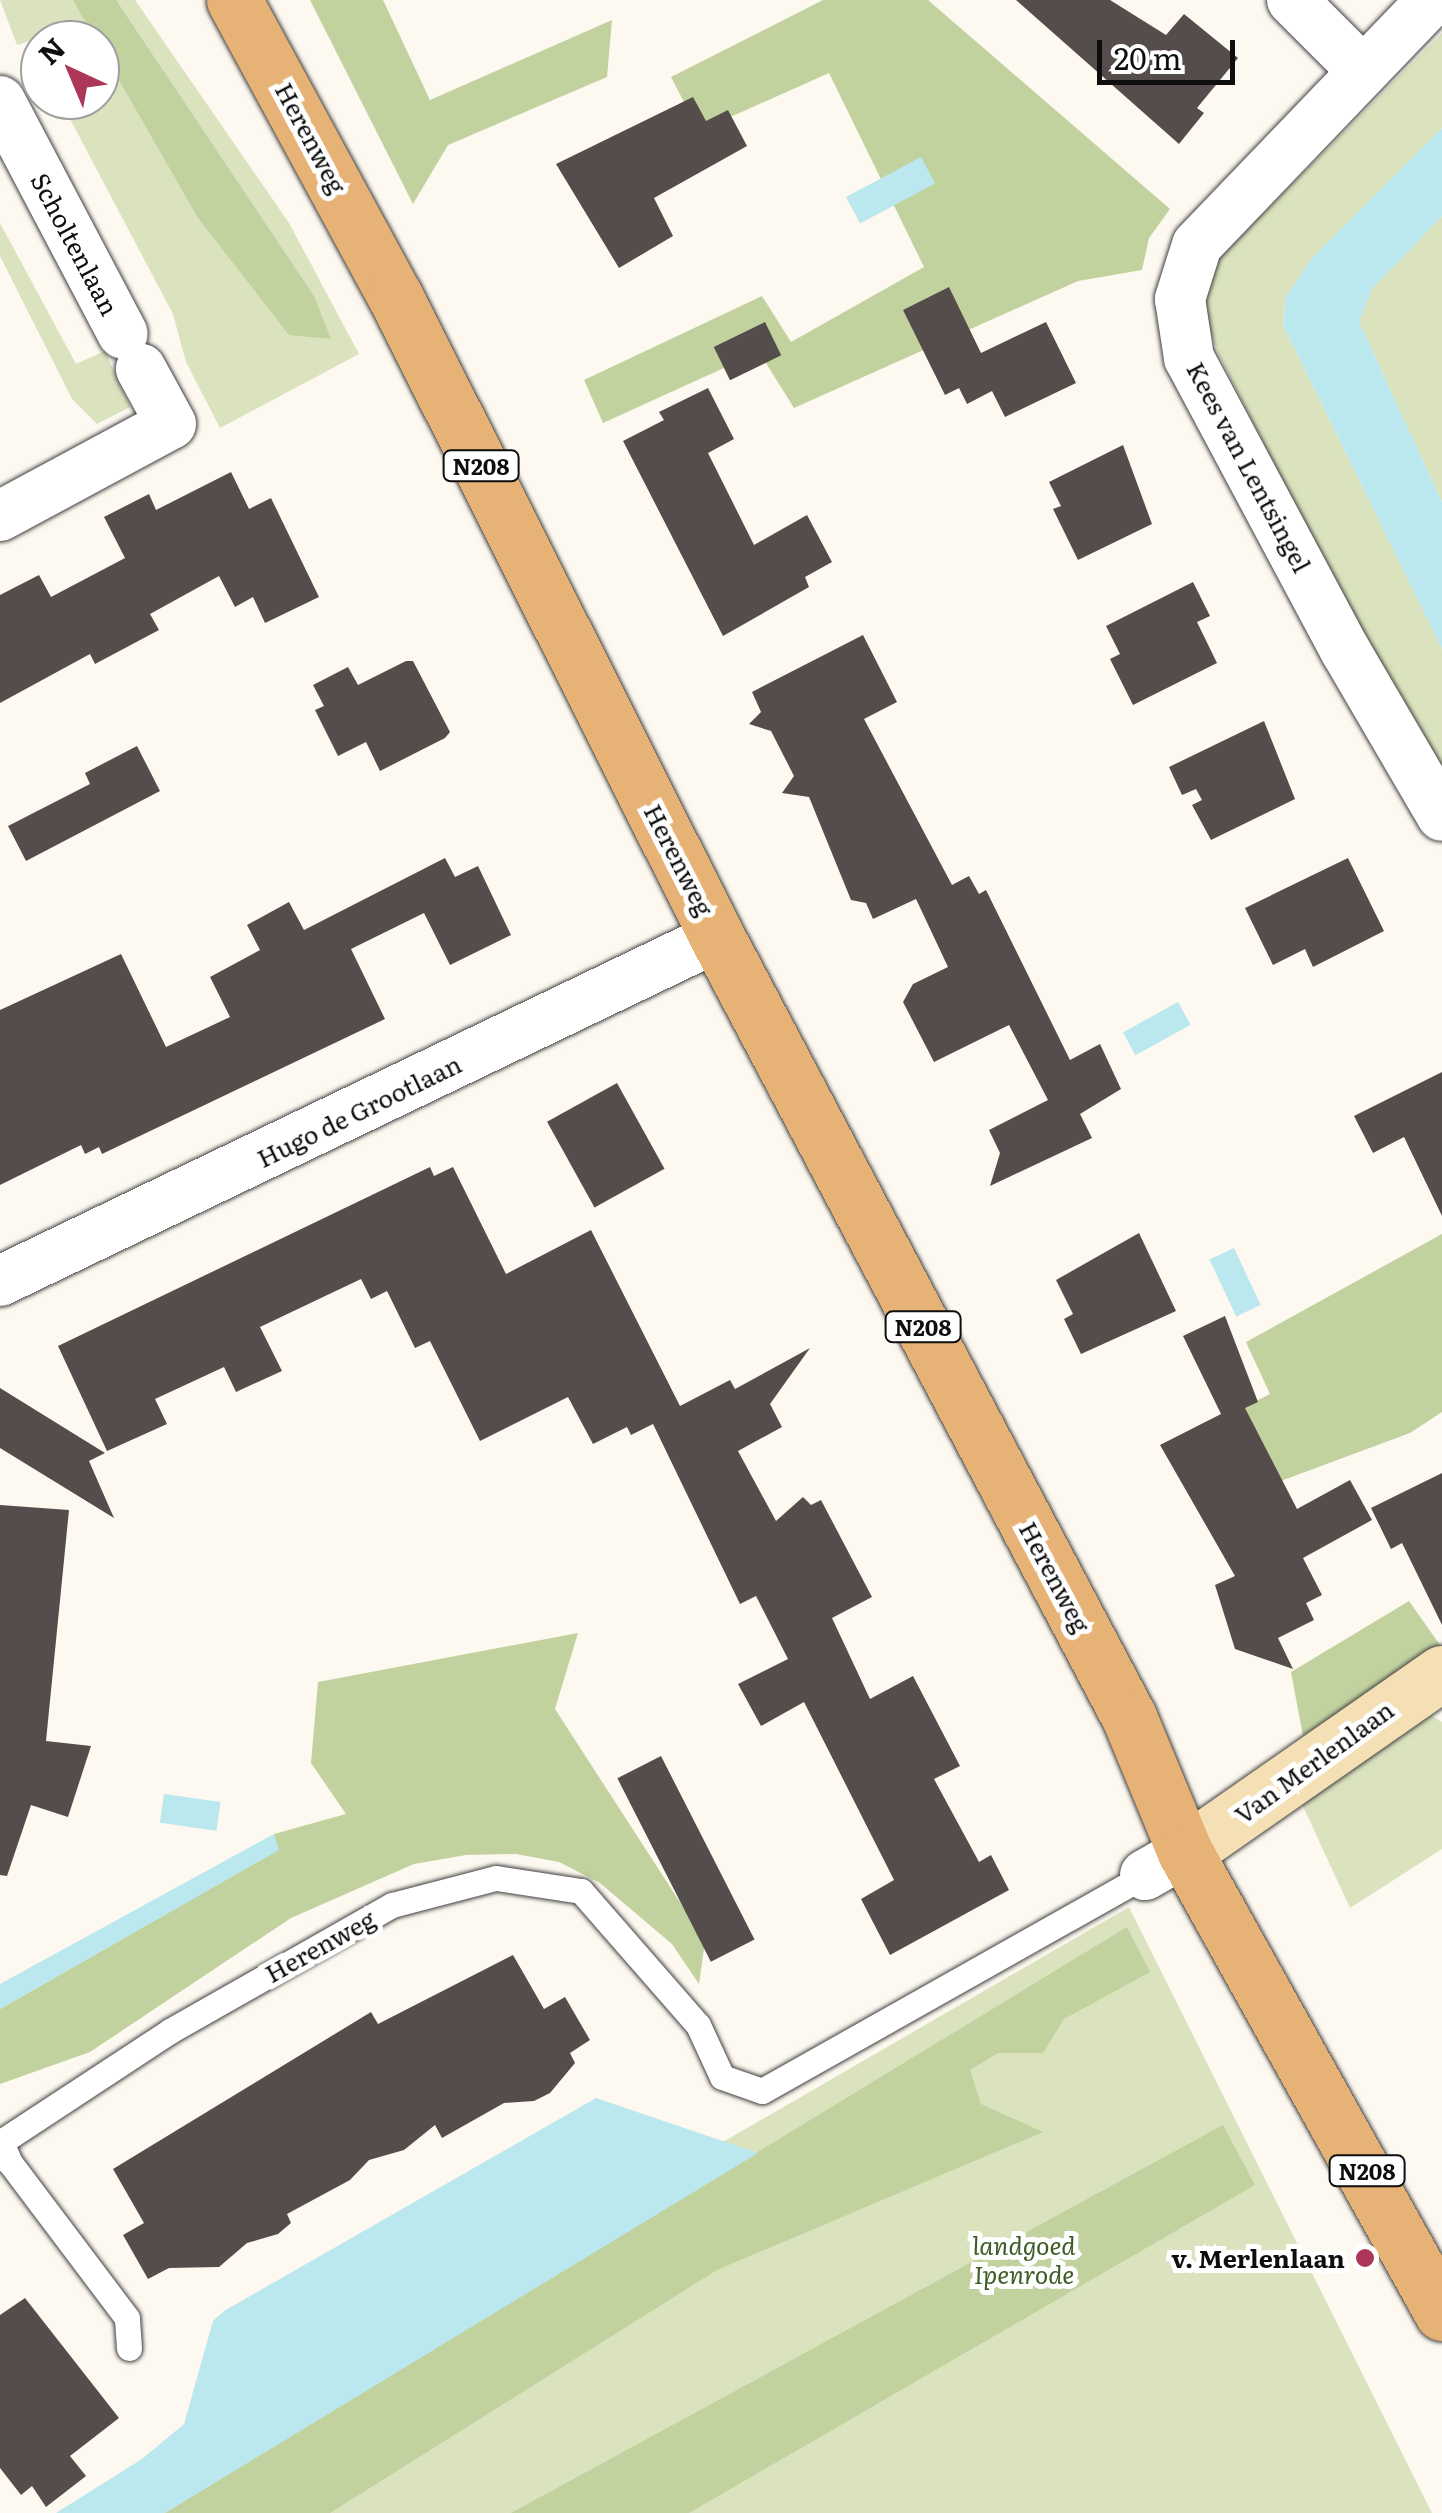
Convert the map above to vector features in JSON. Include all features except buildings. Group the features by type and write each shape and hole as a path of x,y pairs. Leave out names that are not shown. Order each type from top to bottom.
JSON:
{"main road":[{"name":"Herenweg","path":"234,0 395,296 717,937 1128,1717 1182,1854 1289,2031 1442,2312"},
{"name":"Van Merlenlaan","path":"1182,1854 1442,1673"}],"street":[{"path":"1292,0 1364,70"},
{"name":"Kees van Lentsingel","path":"1432,0 1197,245 1180,299 1189,358 1354,668 1442,816"},
{"name":"Scholtenlaan","path":"0,101 171,424 0,516"},
{"name":"Hugo de Grootlaan","path":"0,1281 717,937"}],"lane":[{"name":"Herenweg","path":"130,2348 127,2318 10,2163 2,2142 170,2031 392,1906 496,1878 581,1890 698,2025 722,2077 762,2092 1182,1854"}],"green space":[{"path":"0,0 135,0 289,223 359,354 220,428 186,362 173,314 71,120 120,120 120,20 20,20 17,45"},
{"path":"73,0 116,0 314,296 331,339 289,335 198,218 120,82 120,20 84,20"},
{"path":"310,0 383,0 430,100 612,20 607,77 448,145 413,204"},
{"path":"823,0 928,0 1170,209 1149,238 1142,270 1078,281 794,408 759,352 603,423 584,380 762,296 791,342 924,267 829,73 699,131 671,77"},
{"path":"1442,33 1442,128 1312,258 1286,297 1283,325 1442,649 1442,770 1388,691 1219,355 1203,310 1214,263"},
{"path":"1442,216 1442,502 1359,322 1372,289"},
{"path":"0,223 76,364 105,351 130,407 97,424 72,399 0,256"},
{"path":"1442,1234 1442,1412 1410,1433 1267,1486 1213,1423 1270,1394 1246,1342"},
{"path":"1409,1601 1440,1645 1303,1736 1291,1672"},
{"path":"578,1633 555,1709 705,1941 699,1984 672,1944 600,1883 559,1862 516,1854 466,1855 414,1864 291,1918 90,2052 0,2084 0,2009 278,1850 274,1834 346,1814 311,1763 318,1682"},
{"path":"1426,1712 1442,1722 1442,1849 1350,1908 1296,1791"},
{"name":"landgoed Ipenrode","path":"1129,1907 1432,2513 82,2513"},
{"path":"1127,1927 1150,1972 1064,2019 1043,2053 998,2053 970,2070 981,2104 1043,2132 717,2270 330,2513 165,2513"},
{"path":"1223,2125 1255,2185 689,2513 511,2513"}],"water":[{"path":"1442,128 1442,216 1372,289 1359,322 1442,502 1442,649 1283,325 1286,297 1312,258"},
{"path":"921,157 935,183 860,223 846,197"},
{"path":"1178,1002 1191,1025 1136,1055 1123,1033"},
{"path":"1234,1248 1261,1305 1236,1317 1210,1259"},
{"path":"164,1794 220,1802 216,1831 160,1823"},
{"path":"274,1834 279,1850 0,2009 0,1984"},
{"path":"596,2098 758,2153 165,2513 56,2513 142,2459 184,2424 213,2321 224,2311"}],"place":[{"name":"v. Merlenlaan","path":"1365,2258"}]}
